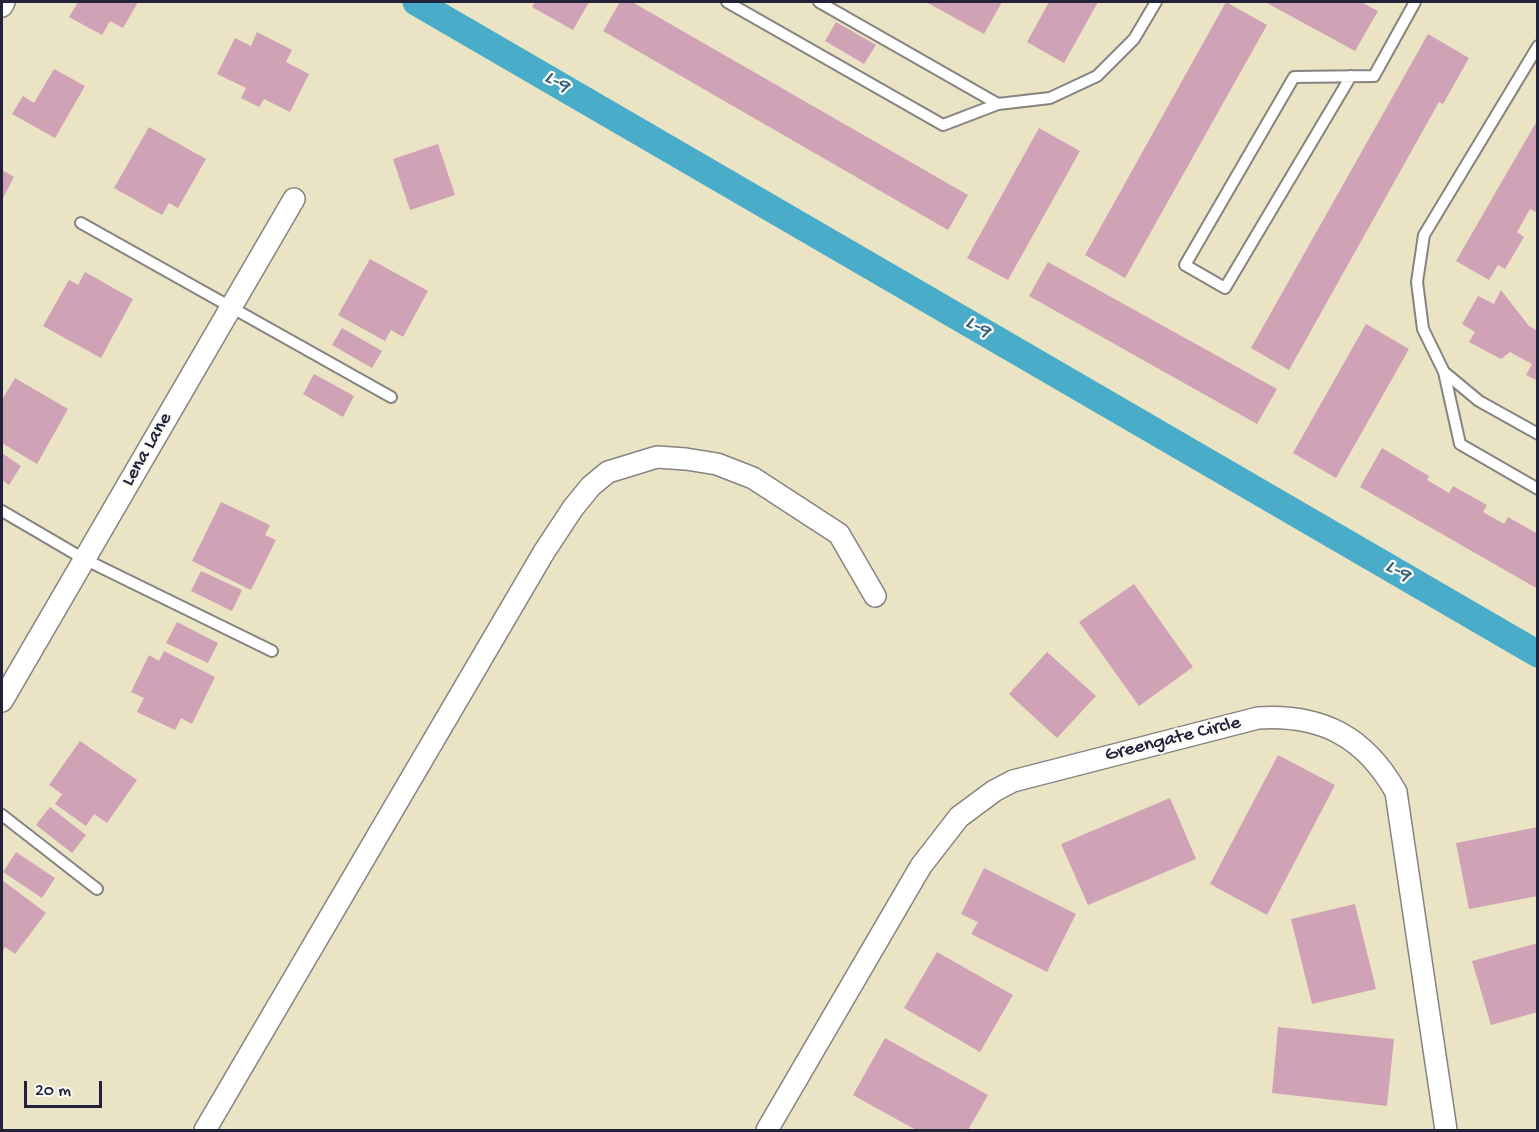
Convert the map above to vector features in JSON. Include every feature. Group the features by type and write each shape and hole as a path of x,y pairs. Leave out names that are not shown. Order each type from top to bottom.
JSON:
{"street":[{"path":"2,6 4,2"},
{"name":"Lena Lane","path":"2,701 294,198"},
{"path":"206,1131 543,552 573,508 591,486 608,472 657,457 717,464 753,478 839,534 875,596"},
{"name":"Greengate Circle","path":"767,1131 921,866 944,833 976,803 1013,781 1258,718 1278,717 1320,724 1339,732 1373,758 1396,792 1446,1131"}],"lane":[{"path":"727,2 943,125 998,104 1050,98 1097,76 1134,39 1156,2"},
{"path":"819,2 998,104"},
{"path":"1351,76 1225,288 1185,265 1294,77 1351,76 1374,76 1415,2"},
{"path":"1538,46 1424,235 1417,282 1423,329 1444,372 1460,444 1538,489"},
{"path":"81,223 392,397"},
{"path":"1444,372 1479,401 1538,434"},
{"path":"2,512 84,559 272,651"},
{"path":"2,815 97,889"}],"building":[{"path":"78,2 138,2 123,28 110,21 102,35 69,17"},
{"path":"535,2 589,2 573,30 532,7"},
{"path":"620,2 632,2 968,195 948,230 603,31"},
{"path":"926,2 1002,2 984,34"},
{"path":"1049,2 1098,2 1064,63 1027,42"},
{"path":"1226,2 1267,25 1125,278 1085,255"},
{"path":"1265,2 1361,2 1378,11 1355,51"},
{"path":"836,22 876,45 864,64 825,41"},
{"path":"257,32 292,50 286,62 309,74 290,112 264,99 259,107 241,98 246,88 217,74 235,38 251,46"},
{"path":"1428,34 1469,58 1443,104 1439,102 1289,370 1251,348"},
{"path":"54,69 85,86 55,138 12,114 23,96 34,103"},
{"path":"1538,119 1538,213 1530,209 1517,232 1524,237 1505,269 1498,265 1489,280 1456,261"},
{"path":"149,127 206,159 178,208 169,203 162,215 114,188"},
{"path":"1039,128 1080,151 1008,280 967,258"},
{"path":"438,144 455,195 410,210 393,159"},
{"path":"2,170 14,177 2,200"},
{"path":"370,259 428,291 403,337 391,330 385,341 338,315"},
{"path":"1048,262 1277,389 1257,424 1029,296"},
{"path":"85,272 133,299 101,358 43,326 69,280 78,285"},
{"path":"1501,290 1529,326 1538,331 1538,381 1526,375 1532,364 1510,352 1501,359 1469,342 1475,332 1462,324 1478,296 1494,304"},
{"path":"1366,324 1409,349 1336,478 1293,453"},
{"path":"342,328 382,351 372,368 332,345"},
{"path":"314,374 354,396 343,417 303,394"},
{"path":"15,378 68,409 37,464 2,443 2,400"},
{"path":"1382,448 1429,476 1427,480 1449,493 1453,486 1487,505 1483,512 1504,524 1508,517 1538,534 1538,589 1360,487"},
{"path":"2,453 21,466 9,485 2,480"},
{"path":"221,502 270,525 265,535 276,540 251,590 192,561"},
{"path":"201,571 242,590 232,611 191,591"},
{"path":"1134,584 1193,667 1139,706 1079,622"},
{"path":"177,622 218,643 208,663 166,643"},
{"path":"164,651 215,677 192,724 181,718 175,730 137,712 144,698 131,692 149,655 159,661"},
{"path":"1047,652 1096,696 1057,738 1009,694"},
{"path":"80,741 137,780 107,823 94,814 86,826 55,804 62,794 49,785"},
{"path":"1278,755 1335,785 1267,915 1210,884"},
{"path":"1170,798 1196,859 1088,905 1061,844"},
{"path":"50,807 86,835 72,853 36,825"},
{"path":"1538,827 1538,896 1469,909 1456,843"},
{"path":"16,852 55,878 42,898 3,872"},
{"path":"984,868 1076,914 1047,972 971,934 978,922 961,914"},
{"path":"2,880 46,913 15,954 5,947 2,952"},
{"path":"1355,904 1376,989 1312,1004 1291,919"},
{"path":"1538,943 1538,1012 1491,1025 1472,961"},
{"path":"937,952 1013,995 980,1052 904,1008"},
{"path":"1278,1027 1394,1039 1387,1106 1272,1093"},
{"path":"885,1038 988,1095 968,1130 916,1130 853,1095"}],"waterway":[{"name":"L-9","path":"416,2 1538,654"}]}
